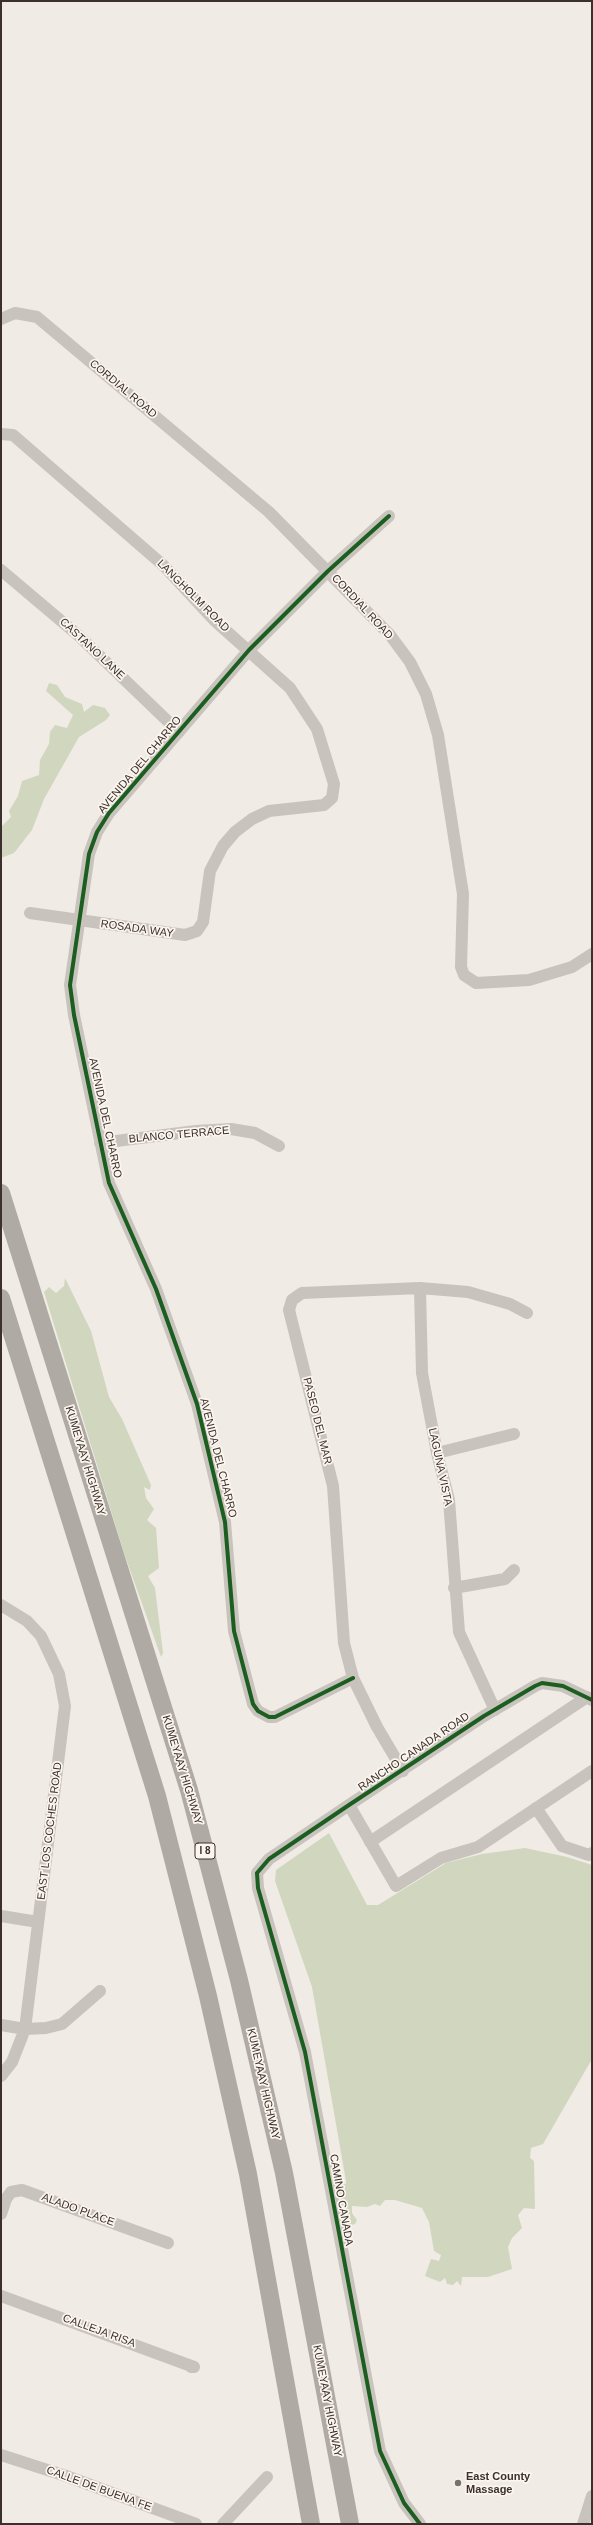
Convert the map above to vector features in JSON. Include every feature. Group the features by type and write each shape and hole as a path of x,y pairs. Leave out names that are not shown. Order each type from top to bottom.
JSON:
{"highway":[{"name":"KUMEYAAY HIGHWAY","path":"1,1193 189,1790 239,1980 284,2173 350,2524"},
{"path":"1,1298 156,1796 206,1988 248,2174 311,2524"}],"street":[{"name":"CORDIAL ROAD","path":"1,318 15,313 37,317 269,512 390,635 410,662 433,713 463,894 461,967 464,975 476,983 543,977 572,967 592,954"},
{"name":"LANGHOLM ROAD","path":"1,434 13,435 163,565 214,620 290,688 317,728 334,784 332,798"},
{"name":"AVENIDA DEL CHARRO","path":"353,1678 285,1714 275,1717 269,1717 253,1704 234,1631 225,1522 197,1404 156,1289 110,1183 100,1143 74,1015 70,985 78,921 89,854 97,832 116,804 249,650 328,571 389,516"},
{"name":"CASTANO LANE","path":"1,570 79,636 179,732"},
{"name":"ROSADA WAY","path":"30,913 185,935 197,931 203,922 210,871 223,846 235,832 252,819 269,811 324,804 332,798"},
{"name":"BLANCO TERRACE","path":"100,1143 196,1131 231,1129 255,1133 279,1146"},
{"name":"PASEO DEL MAR","path":"403,1771 377,1727 353,1678 344,1643 333,1486 289,1310 292,1300 302,1292 420,1288 468,1292 510,1304 527,1313"},
{"name":"LAGUNA VISTA","path":"420,1288 422,1373 437,1453 449,1500 454,1588 462,1641 495,1710"},
{"path":"437,1453 514,1434"},
{"path":"454,1588 505,1579 514,1570"},
{"name":"EAST LOS COCHES ROAD","path":"1,1605 27,1621 41,1636 57,1669 64,1695 65,1716 25,2029 12,2062 1,2076"},
{"name":"RANCHO CANADA ROAD","path":"257,1873 269,1859 349,1805 495,1710 542,1683 563,1686 589,1699"},
{"path":"370,1842 589,1699"},
{"path":"349,1805 396,1886 441,1858 478,1847 592,1771"},
{"path":"536,1808 562,1846 591,1855"},
{"name":"CAMINO CANADA","path":"257,1873 258,1888 305,2052 380,2451 404,2503 420,2524"},
{"path":"1,1916 38,1922"},
{"path":"1,2025 25,2029 46,2028 62,2024 100,1991"},
{"name":"ALADO PLACE","path":"1,2214 6,2199 11,2192 22,2190 168,2243"},
{"name":"CALLEJA RISA","path":"1,2296 194,2367 191,2368"},
{"name":"CALLE DE BUENA FE","path":"1,2455 66,2476 196,2524"},
{"path":"223,2524 267,2477"},
{"path":"583,2524 592,2496"}],"green space":[{"path":"49,683 57,685 65,697 82,704 84,712 93,705 105,708 110,715 106,720 79,737 44,799 32,830 14,853 1,858 1,827 11,817 9,811 18,796 22,781 39,775 40,760 49,744 50,732 55,725 67,728 73,715 46,691"},
{"path":"65,1278 91,1331 109,1397 122,1419 151,1485 150,1490 144,1487 146,1498 154,1509 147,1520 156,1528 159,1568 148,1576 155,1588 163,1653 161,1657 124,1553 44,1292 49,1287 56,1293 64,1286"},
{"path":"329,1833 367,1905 378,1905 446,1863 482,1854 525,1848 567,1857 592,1865 592,2059 543,2144 531,2148 530,2158 534,2161 535,2209 524,2208 518,2215 522,2228 512,2238 508,2247 512,2269 488,2277 462,2277 461,2286 457,2281 453,2285 447,2284 445,2278 440,2282 425,2276 431,2259 439,2261 441,2255 434,2251 429,2222 422,2208 395,2200 385,2200 380,2206 375,2204 367,2207 352,2206 352,2213 357,2220 355,2224 348,2226 344,2222 339,2193 342,2183 346,2184 346,2181 312,1987 275,1881 276,1870"}],"cycle path":[{"path":"353,1678 275,1717 269,1717 258,1711 253,1704 234,1631 225,1522 197,1404 156,1289 109,1183 74,1015 70,985 89,854 97,832 109,813 249,650 328,571 389,516"},
{"path":"420,2524 404,2503 380,2451 305,2052 258,1888 257,1873 269,1859 349,1805 484,1716 535,1686 542,1683 563,1686 592,1700"}],"place":[{"name":"East County Massage","path":"458,2483"}]}
